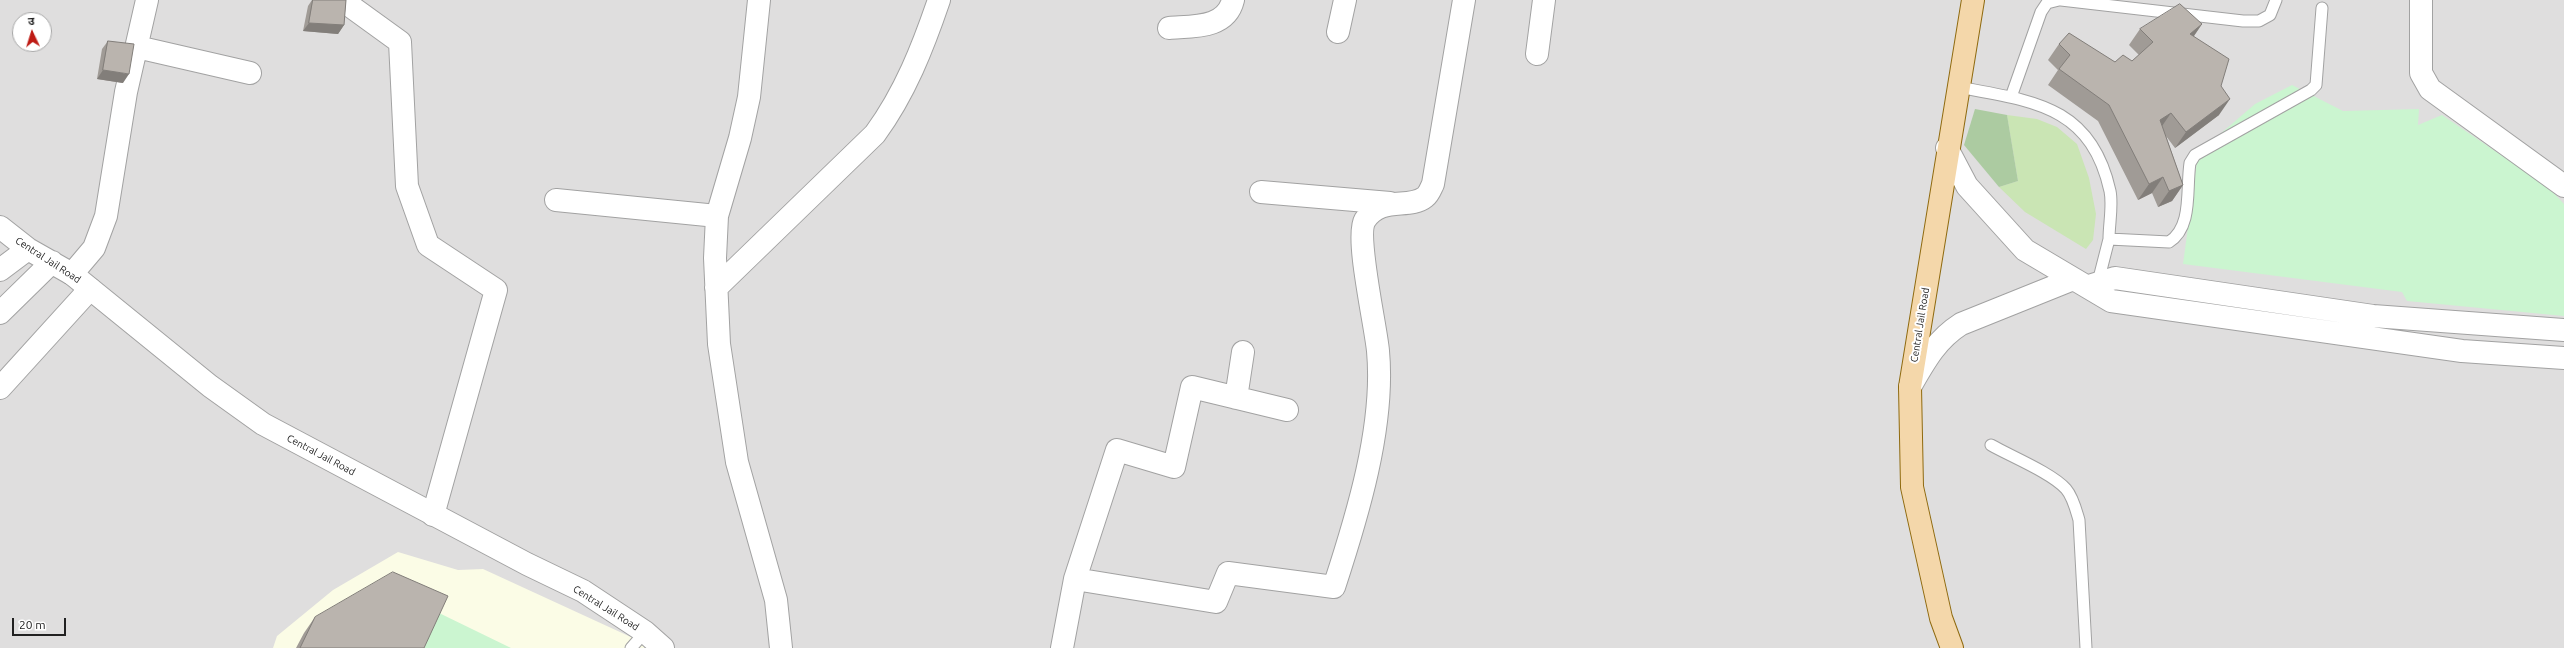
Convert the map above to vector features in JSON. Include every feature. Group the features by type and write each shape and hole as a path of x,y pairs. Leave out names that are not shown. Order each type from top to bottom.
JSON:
{"main road":[{"name":"Central Jail Road","path":"1952,648 1941,618 1912,487 1910,387 1947,148 1973,0"}],"street":[{"path":"72,274 94,248 105,222 126,92 147,0"},
{"path":"342,0 400,42 407,186 428,245 496,290 434,515"},
{"path":"759,0 749,97 717,216 714,235 719,344 737,462 774,594 781,648"},
{"path":"716,288 875,134 889,114 916,63 940,0"},
{"path":"1169,28 1210,24 1222,19 1230,10 1233,0"},
{"path":"1338,32 1345,0"},
{"path":"1260,192 1390,203 1411,203 1425,197 1434,184 1464,0"},
{"path":"1537,54 1544,0"},
{"path":"2421,0 2421,73 2430,89 2564,186"},
{"path":"137,47 250,73"},
{"path":"1947,148 1967,186 2025,250 2087,282 2111,301 2462,351 2564,358"},
{"path":"556,200 717,216"},
{"path":"1075,579 1216,602 1228,573 1334,587 1358,514 1380,385 1378,351 1363,248 1362,229 1365,220 1371,213 1390,203"},
{"name":"Central Jail Road","path":"0,227 28,249 72,274 210,386 263,424 434,515 583,591 635,634 663,648"},
{"path":"0,270 28,249"},
{"path":"0,313 52,262"},
{"path":"1910,387 1933,347 1947,334 1962,324 2087,282 2115,278 2373,316 2564,330"},
{"path":"0,388 90,289"},
{"path":"1236,398 1243,352"},
{"path":"1062,648 1075,579 1117,450 1174,467 1192,387 1287,410"}],"lane":[{"path":"2011,97 2041,12 2047,3 2060,0 2242,21 2259,21 2270,15 2276,0"},
{"path":"2109,239 2156,243 2169,242 2177,237 2184,226 2189,167 2195,155 2311,90 2316,85 2322,8"},
{"path":"1958,87 2011,97 2065,116 2080,128 2092,144 2110,191 2109,239 2087,282"},
{"path":"1991,445 2041,472 2066,488 2074,504 2079,520 2086,648"}],"shaded area":[{"path":"0,0 2564,0 2564,648 0,648"},
{"path":"398,552 458,570 483,569 646,644 644,648 273,648 277,636 333,590"}],"green space":[{"path":"2292,85 2343,111 2419,109 2418,125 2442,115 2548,187 2564,204 2564,316 2407,301 2402,292 2183,264 2197,161 2212,141 2255,104"},
{"path":"1975,109 2007,115 2018,181 1999,187 1964,145"},
{"path":"2007,115 2037,119 2057,127 2077,144 2089,178 2096,214 2093,240 2086,249 2025,212 1999,187 2018,181"},
{"path":"437,612 511,648 420,648"}],"building":[{"path":"313,0 346,0 344,25 309,23"},
{"path":"2180,4 2202,24 2190,34 2229,59 2221,86 2230,99 2186,132 2171,113 2160,120 2183,185 2169,191 2163,177 2149,184 2109,105 2059,69 2070,55 2059,44 2069,33 2115,62 2123,55 2132,61 2153,42 2140,29"},
{"path":"108,41 134,44 129,74 103,70"},
{"path":"393,572 448,596 424,648 300,648 315,617"}]}
